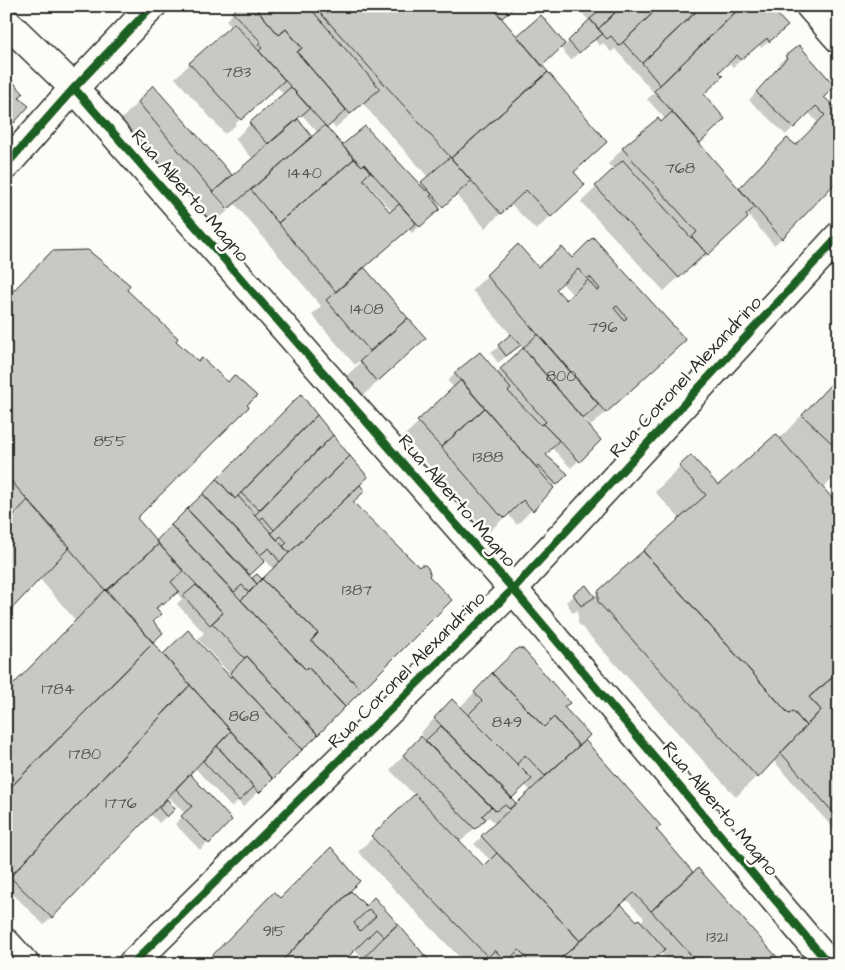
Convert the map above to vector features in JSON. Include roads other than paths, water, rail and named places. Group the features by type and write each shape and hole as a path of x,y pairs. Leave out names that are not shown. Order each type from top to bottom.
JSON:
{"street":[{"path":"6,165 74,88 152,6"},
{"path":"810,6 839,39"},
{"name":"Rua Alberto Magno","path":"6,22 74,88 513,589 829,964"},
{"name":"Rua Coronel Alexandrino","path":"132,964 513,589 839,236"},
{"path":"6,943 25,964"}]}
